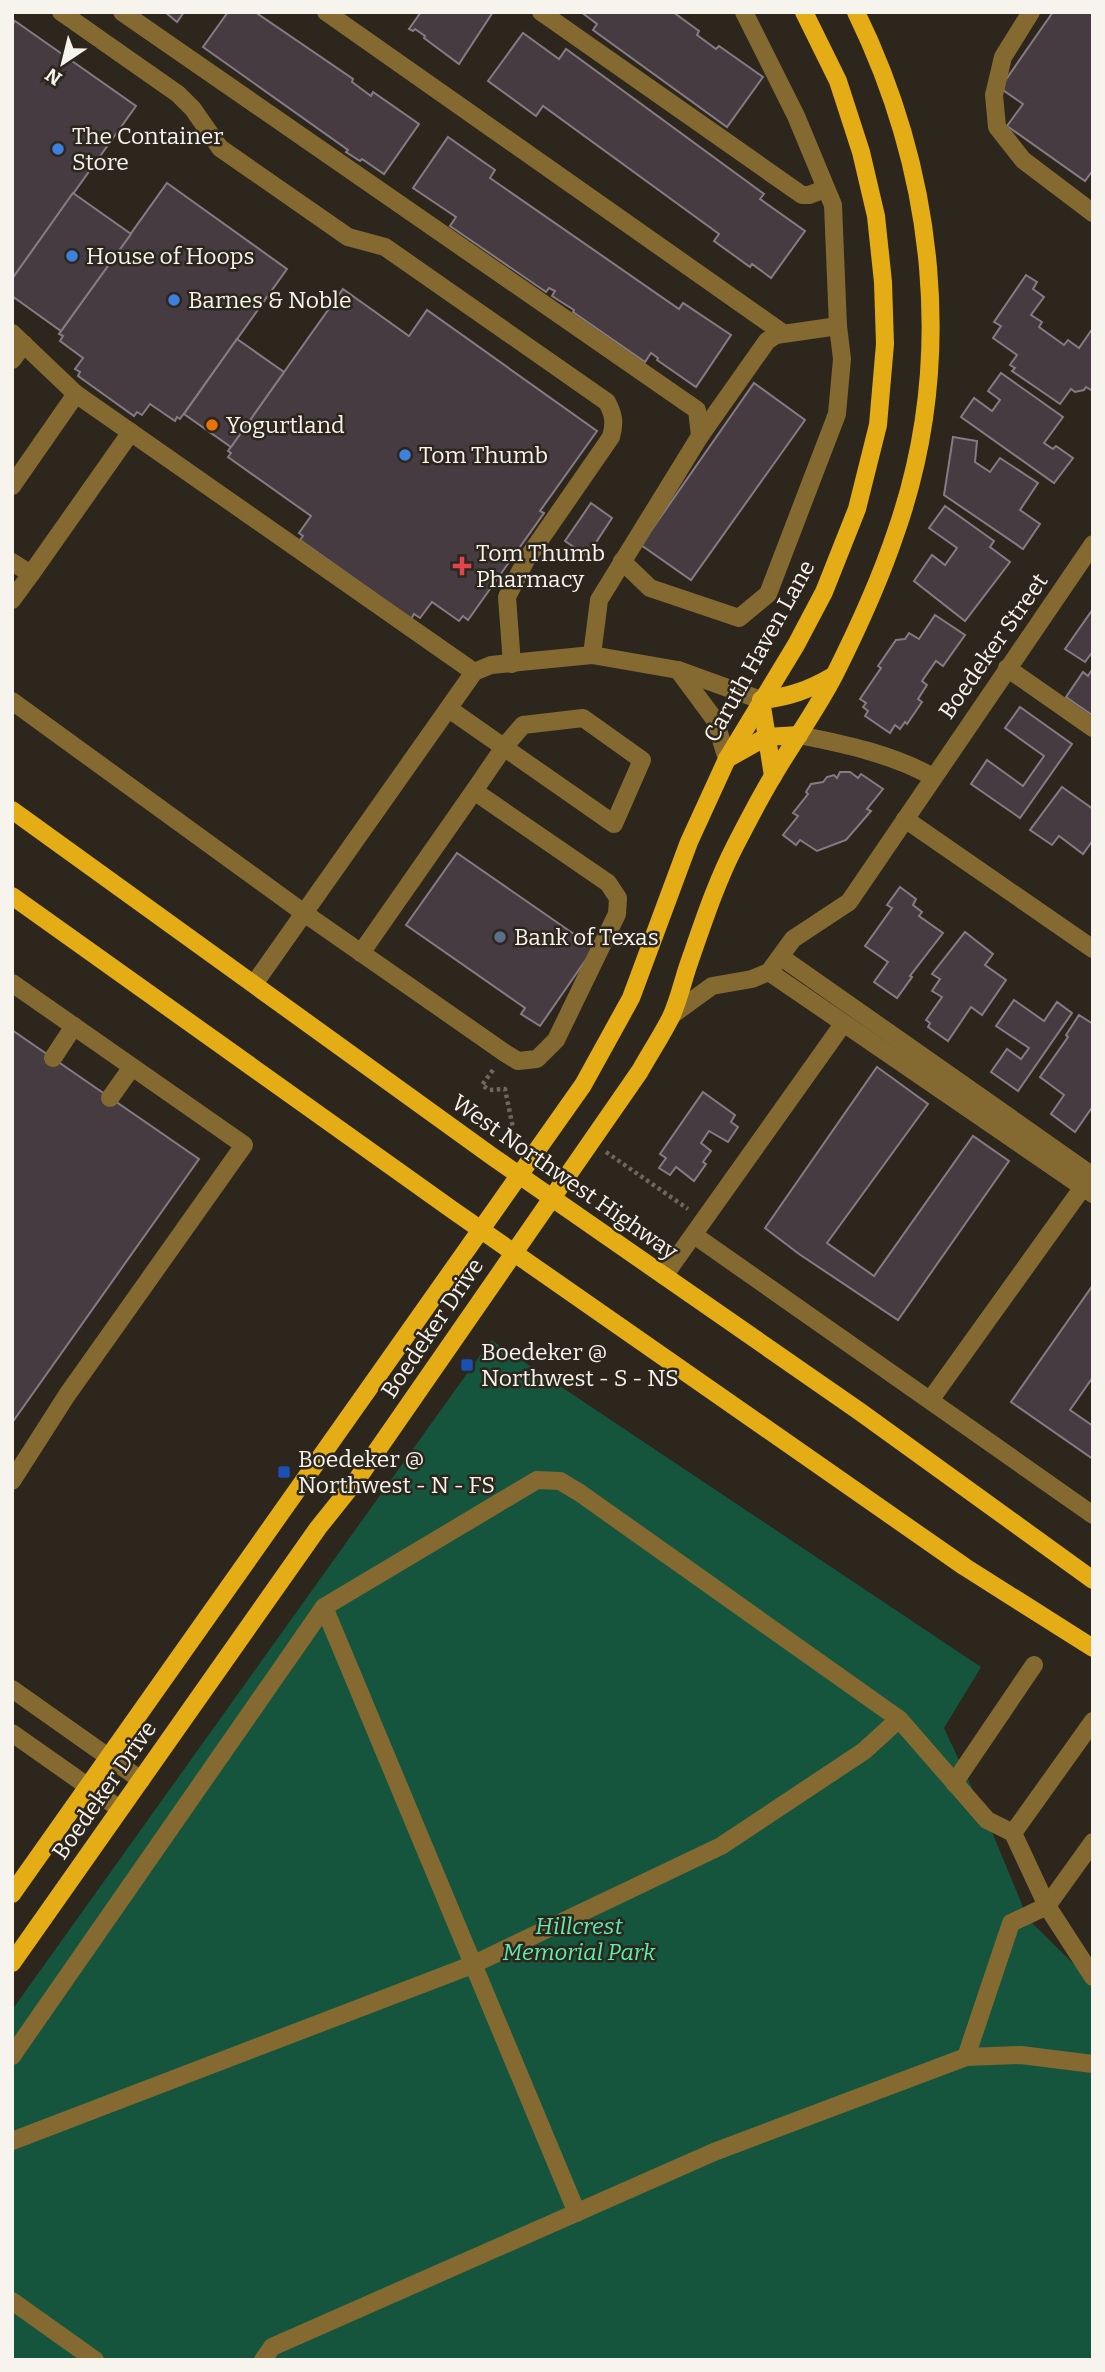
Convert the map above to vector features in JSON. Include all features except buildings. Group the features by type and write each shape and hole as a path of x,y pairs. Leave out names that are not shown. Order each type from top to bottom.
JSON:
{"main road":[{"name":"Caruth Haven Lane","path":"481,1229 583,1085 631,998 689,842 727,759 796,645 824,592 857,509 878,425 885,344 883,282 876,215 861,152 838,81 804,12"},
{"path":"672,1015 706,913 734,849 773,776 834,676 897,532 926,404 932,340 929,262 920,202 900,118 872,45 856,12"},
{"path":"773,776 761,700 786,698 811,690 834,676"},
{"path":"727,759 766,737 799,736"},
{"name":"West Northwest Highway","path":"12,810 551,1199 859,1411 1093,1580"},
{"path":"12,896 481,1229 965,1567 1093,1648"},
{"name":"Boedeker Drive","path":"12,1963 318,1528 358,1478 640,1071 672,1015"},
{"name":"Boedeker Drive","path":"12,1894 481,1229"}],"street":[{"path":"61,12 178,94 193,109 220,148 348,237 385,247 607,402 615,424 611,437 526,560 507,597 512,664"},
{"path":"122,12 697,411 699,436"},
{"path":"326,12 783,333"},
{"path":"541,12 802,195 825,189"},
{"path":"622,561 650,588 739,618 768,594 837,414 842,359 833,205 796,116 744,12"},
{"path":"1031,12 1003,57 994,95 997,127 1023,160 1093,213"},
{"path":"592,655 599,600 699,436 767,341 783,333 838,326"},
{"path":"12,360 18,338 76,394 474,672"},
{"path":"12,486 76,394"},
{"path":"12,600 131,432"},
{"name":"Boedeker Street","path":"933,777 1093,544"},
{"path":"12,562 31,573"},
{"path":"254,984 474,672 491,665 592,655 678,670 761,700"},
{"path":"1007,668 1093,728"},
{"path":"678,670 715,720 727,759"},
{"path":"12,701 304,913 505,1053 517,1061 537,1059 556,1040 617,914 618,898 608,883 474,790"},
{"path":"361,953 503,747 523,725 583,719 642,760 614,824 503,747 449,709"},
{"path":"799,736 884,756 933,777 849,902 793,939 769,971 844,1024 1089,1186"},
{"path":"905,819 1093,949"},
{"path":"781,957 1089,1186"},
{"name":"Boedeker Drive","path":"672,1015 712,986 752,979 769,971"},
{"path":"12,1481 66,1395 244,1145 13,985"},
{"path":"664,1276 844,1024"},
{"path":"53,1058 74,1026"},
{"path":"110,1098 132,1067"},
{"path":"931,1399 1089,1186"},
{"path":"694,1235 1093,1515"},
{"path":"12,2056 324,1607 537,1480 560,1481 580,1493 899,1719 987,1820 1013,1833 1047,1906 1093,1977"},
{"path":"324,1607 577,2213"},
{"path":"954,1783 1034,1665"},
{"path":"12,1689 141,1780"},
{"path":"12,2141 472,1965 721,1846 864,1751 899,1719"},
{"path":"1013,1833 1093,1721"},
{"path":"12,1733 120,1809"},
{"path":"966,2057 1011,1923 1047,1906 1093,1842"},
{"path":"262,2360 272,2347 714,2152 966,2057 1021,2055 1093,2064"},
{"path":"12,2301 94,2360"}],"path":[{"path":"505,1053 482,1085 489,1090 505,1089 513,1128"},
{"path":"606,1152 689,1209"}],"green space":[{"name":"Hillcrest Memorial Park","path":"491,1340 981,1667 944,1728 987,1820 1028,1919 1093,1983 1093,2360 12,2360 12,2010"}],"place":[{"name":"The Container Store","path":"58,149"},
{"name":"House of Hoops","path":"72,256"},
{"name":"Barnes & Noble","path":"174,300"},
{"name":"Yogurtland","path":"212,425"},
{"name":"Tom Thumb","path":"405,455"},
{"name":"Tom Thumb Pharmacy","path":"462,566"},
{"name":"Bank of Texas","path":"500,937"},
{"name":"Boedeker @ Northwest - S - NS","path":"467,1365"},
{"name":"Boedeker @ Northwest - N - FS","path":"284,1472"}]}
